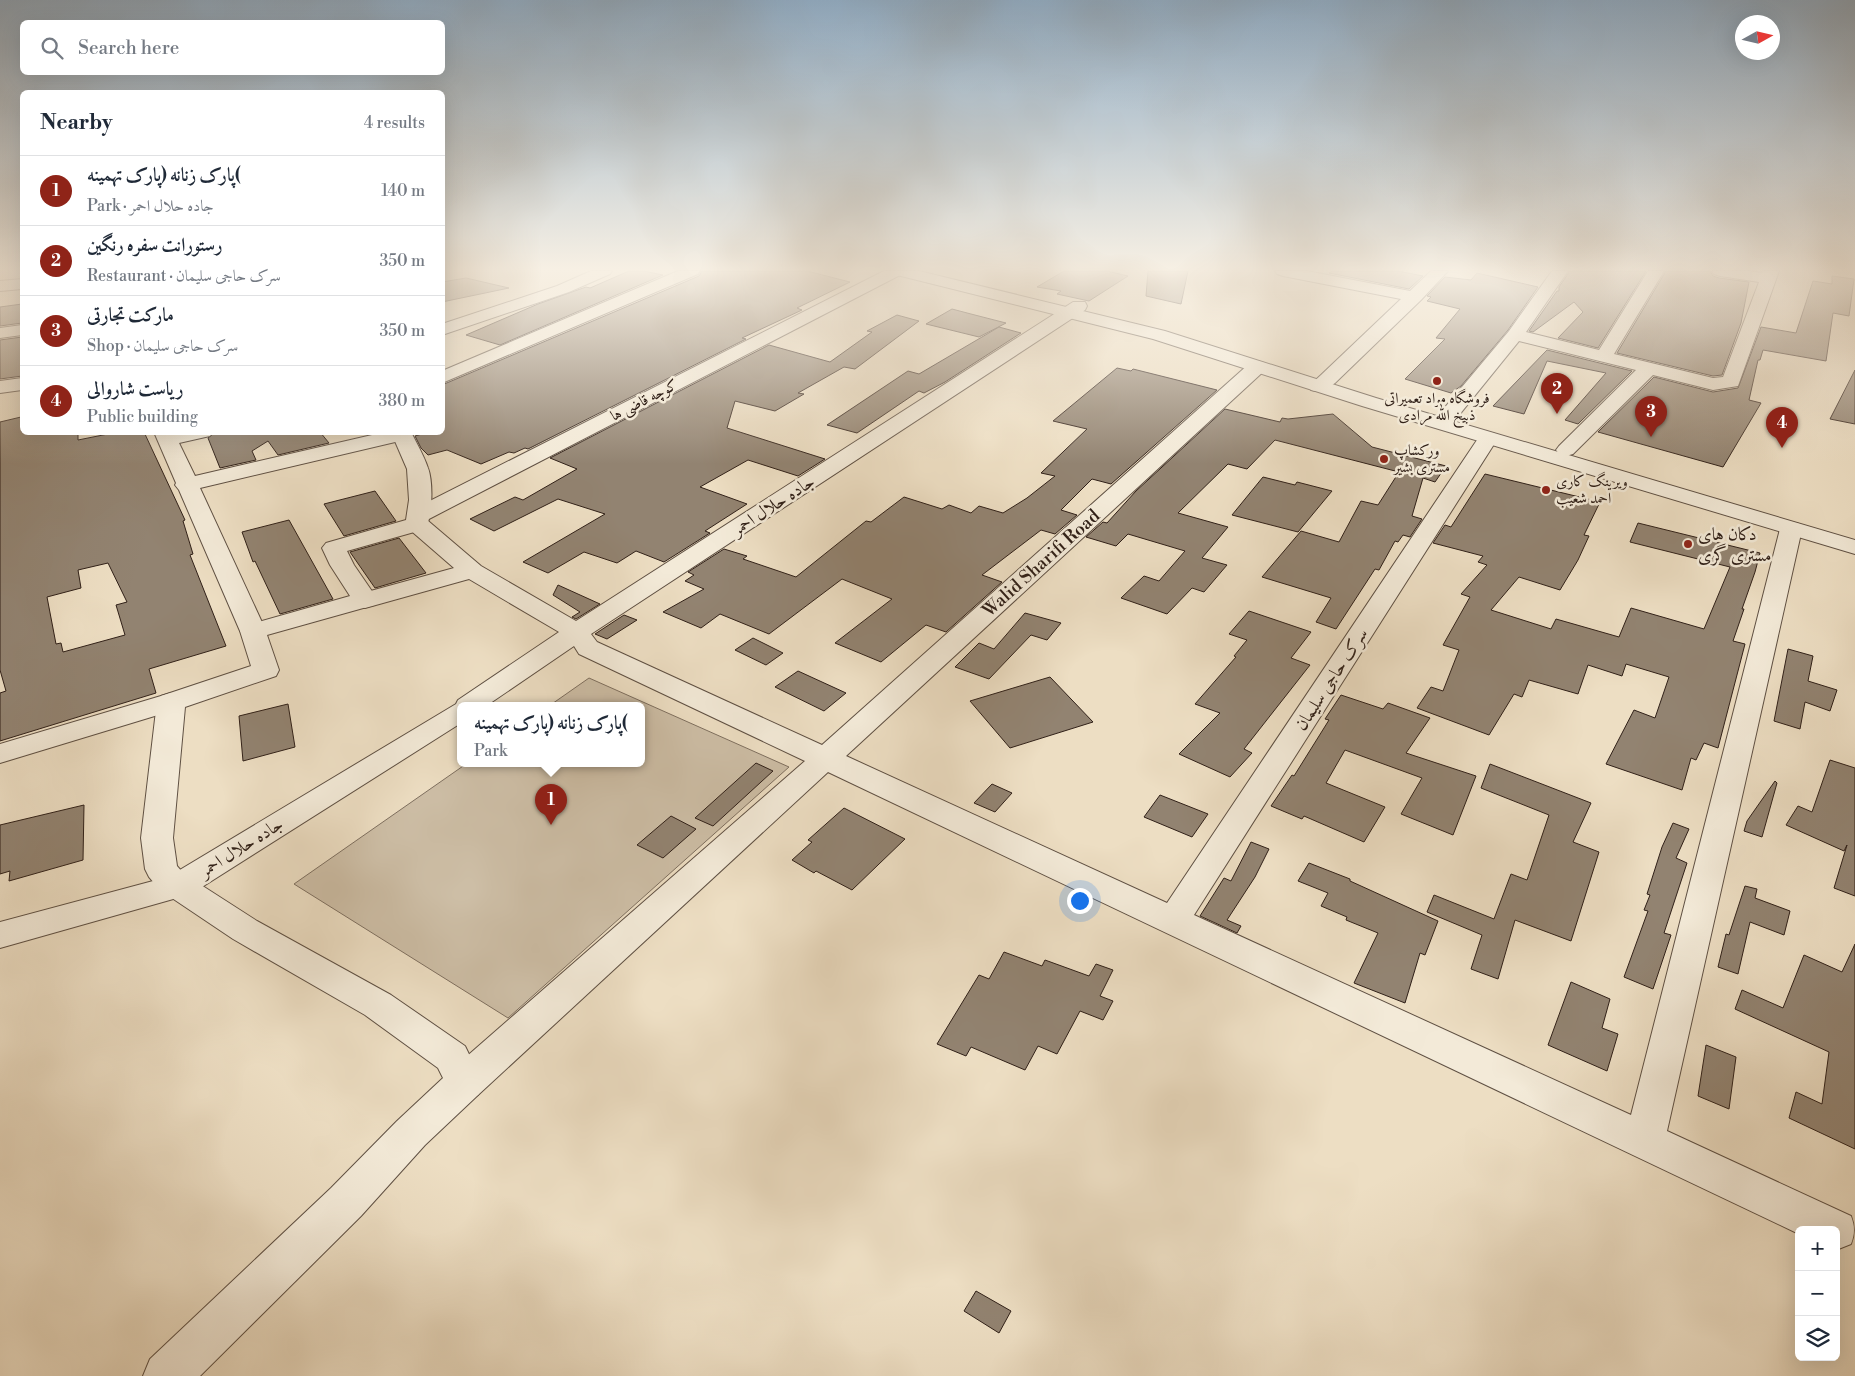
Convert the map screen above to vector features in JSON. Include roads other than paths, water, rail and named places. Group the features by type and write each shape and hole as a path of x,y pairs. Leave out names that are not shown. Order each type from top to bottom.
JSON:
{"street":[{"path":"445,377 542,335"},
{"name":"کوچه قاضی ها","path":"365,600 342,565 334,548 418,520 773,335"},
{"name":"جاده حلال احمر","path":"474,702 576,632 1035,335"},
{"path":"1160,335 1257,367 1448,416 1855,536"},
{"path":"1186,335 1488,438 1855,547"},
{"path":"1323,383 1374,335"},
{"path":"1448,416 1515,335"},
{"path":"1516,335 1713,384 1731,382 1748,335"},
{"path":"1603,358 1617,335"},
{"name":"Walid Sharifi Road","path":"167,1376 346,1202 411,1133 464,1083 1257,367"},
{"path":"1566,450 1648,369"},
{"path":"0,387 20,384"},
{"path":"186,485 397,435"},
{"path":"401,435 418,469 420,500 418,520 472,571 576,632 588,648 1827,1226"},
{"path":"0,754 171,702 266,670 253,631 165,436"},
{"name":"سرک حاجی سلیمان","path":"1173,921 1488,438"},
{"path":"1644,1142 1791,529"},
{"path":"253,631 472,571"},
{"path":"171,702 157,838 161,869 179,886 245,930 378,1005 452,1057 464,1083"},
{"name":"جاده حلال احمر","path":"0,935 179,886 457,712"},
{"path":"1840,1232 1855,1239"}],"place":[{"name":"فروشگاه مواد تعمیراتی ذبیخ الله مرادی","path":"1437,381"},
{"name":"رستورانت سفره رنگین","path":"1557,414"},
{"name":"مارکت تجارتی","path":"1651,437"},
{"name":"ریاست شاروالی","path":"1782,448"},
{"name":"ورکشاپ مستری بشیر","path":"1384,459"},
{"name":"ویرینگ کاری احمد شعیب","path":"1546,490"},
{"name":"دکان های مستری گری","path":"1688,544"},
{"name":"پارک زنانه (پارک تهمینه(","path":"551,825"}]}
